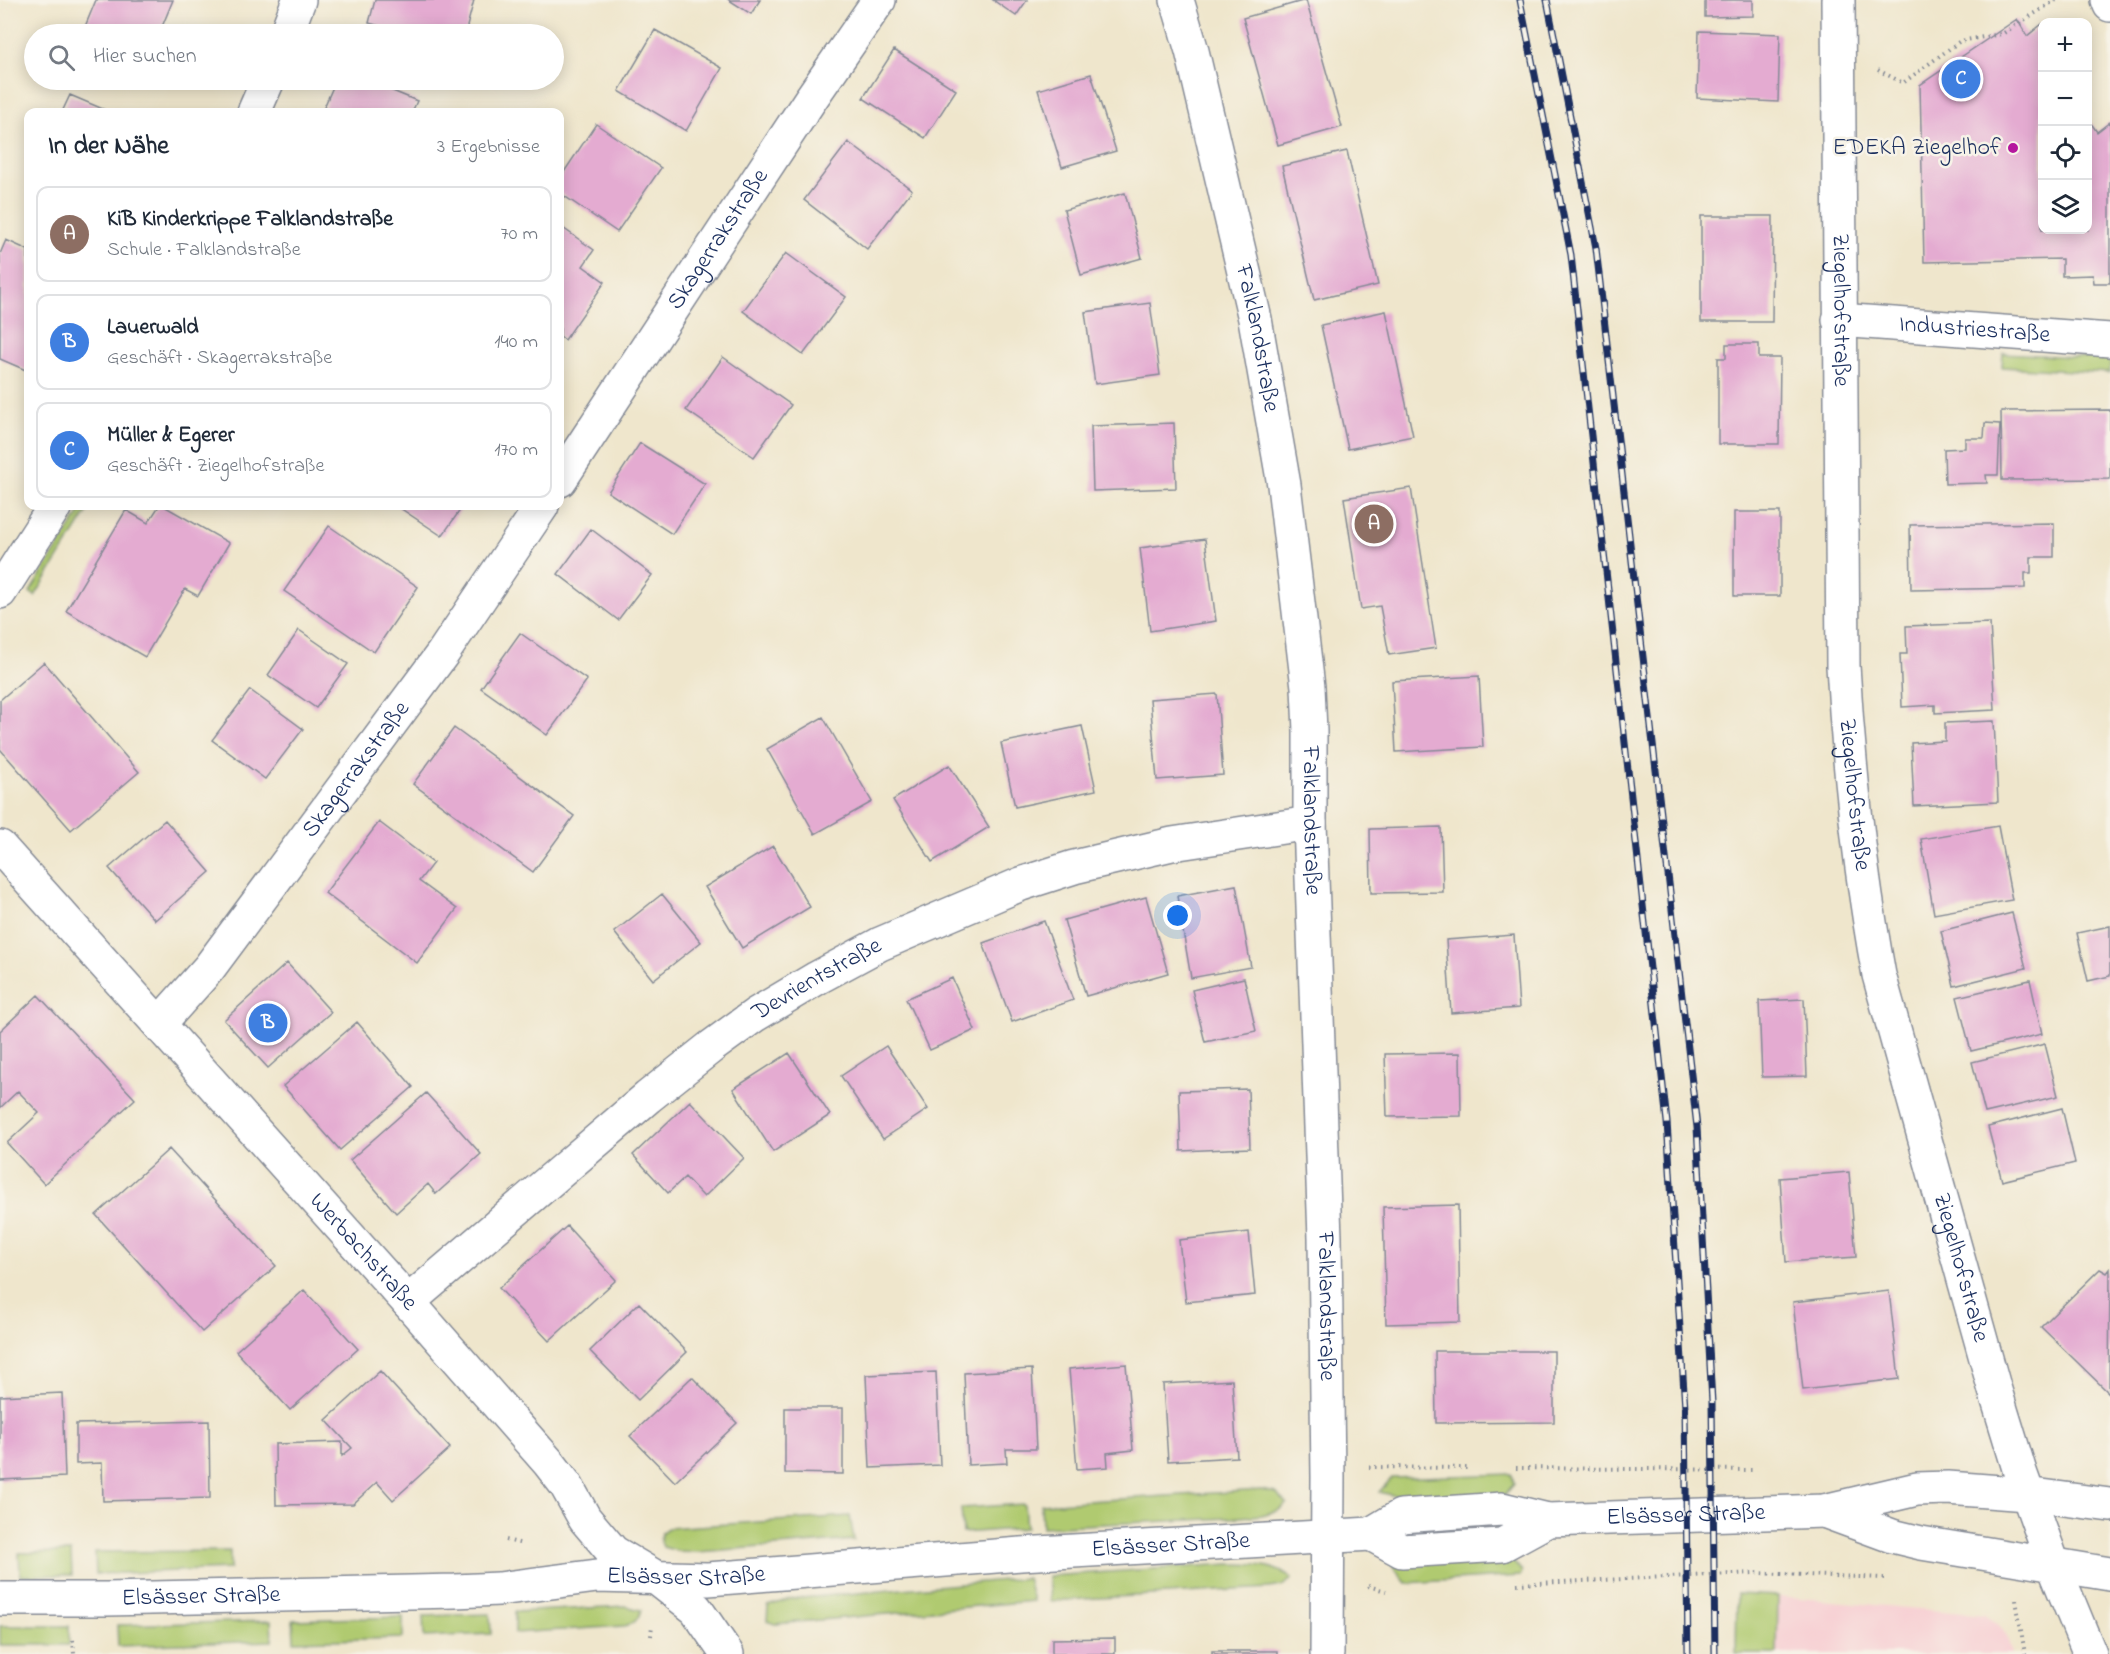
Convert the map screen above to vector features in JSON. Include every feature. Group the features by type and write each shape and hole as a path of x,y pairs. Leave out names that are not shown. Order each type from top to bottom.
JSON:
{"street":[{"path":"290,24 298,0"},
{"name":"Skagerrakstraße","path":"564,474 810,100 879,0"},
{"name":"Falklandstraße","path":"1177,0 1192,51 1255,320 1284,485 1308,687 1310,823 1325,1215 1328,1467 1327,1654"},
{"name":"Ziegelhofstraße","path":"1838,0 1843,666 1848,757 1867,907 1879,975 1994,1387 2027,1494 2052,1564 2090,1654"},
{"path":"2108,0 2110,5"},
{"path":"256,108 264,90"},
{"name":"Industriestraße","path":"1839,320 2110,340"},
{"path":"0,592 52,510"},
{"name":"Skagerrakstraße","path":"159,1024 209,968 436,662 539,510"},
{"name":"Devrientstraße","path":"408,1302 648,1097 711,1047 755,1015 869,950 1021,884 1074,867 1172,844 1310,823"},
{"name":"Werbachstraße","path":"0,847 408,1302 549,1463 566,1485 585,1519 613,1552 655,1577 696,1609 727,1654"},
{"name":"Elsässer Straße","path":"0,1599 107,1599 455,1591 597,1576 708,1579 1021,1554 1371,1534 1402,1551 1502,1545 1548,1520 1824,1511 1917,1490 1948,1488 2027,1494 2110,1505"},
{"name":"Elsässer Straße","path":"1824,1511 1893,1536 1921,1543 2110,1574"}],"path":[{"path":"1837,66 1868,64 1903,83 1960,41 2002,34 2056,0"},
{"path":"1328,1467 1470,1468"},
{"path":"1506,1468 1757,1470"},
{"path":"1327,1537 1369,1587 1387,1591"},
{"path":"1517,1584 1754,1573 1887,1578"},
{"path":"2016,1598 2025,1654"}],"shaded area":[{"path":"1778,1596 1984,1615 1999,1625 2007,1636 2012,1654 1777,1654"}],"green space":[{"path":"2003,353 2110,359 2110,373 2002,367"},
{"path":"81,510 89,510 35,596 30,592"},
{"path":"1512,1474 1514,1484 1504,1496 1409,1499 1379,1492 1392,1478"},
{"path":"1261,1490 1276,1493 1287,1503 1279,1510 1262,1515 1042,1527 1041,1504"},
{"path":"1024,1504 1026,1528 963,1533 961,1508"},
{"path":"850,1516 854,1540 698,1552 678,1551 663,1547 660,1539 661,1534 668,1528"},
{"path":"230,1551 230,1569 96,1574 95,1552"},
{"path":"71,1552 72,1575 20,1576 19,1553"},
{"path":"1508,1556 1522,1572 1520,1576 1406,1583 1393,1567 1404,1563"},
{"path":"1230,1564 1270,1567 1292,1579 1282,1586 1269,1588 1050,1601 1048,1576"},
{"path":"1027,1578 1033,1601 775,1624 767,1621 768,1606 790,1599"},
{"path":"1737,1594 1778,1596 1777,1654 1736,1654"},
{"path":"625,1606 641,1610 635,1621 624,1626 515,1633 515,1612"},
{"path":"490,1614 491,1634 424,1637 423,1616"},
{"path":"403,1617 403,1638 294,1641 293,1620"},
{"path":"271,1621 272,1641 118,1646 117,1625"},
{"path":"0,1626 69,1626 69,1645 0,1645"}],"building":[{"path":"96,0 173,0 163,24 86,24"},
{"path":"375,0 474,0 468,24 369,23"},
{"path":"729,0 760,0 751,14"},
{"path":"993,0 1027,0 1016,16"},
{"path":"1306,0 1342,127 1278,145 1243,18"},
{"path":"1705,0 1753,0 1753,16 1705,17"},
{"path":"2017,19 2027,36 2038,27 2038,234 2092,234 2092,125 2097,132 2110,122 2110,283 2094,283 2093,275 2062,276 2062,259 1924,262 1920,85"},
{"path":"655,30 722,68 686,131 619,91"},
{"path":"1699,31 1780,34 1778,102 1697,98"},
{"path":"894,50 956,90 925,138 863,98"},
{"path":"1091,74 1116,151 1062,167 1038,90"},
{"path":"332,90 390,90 417,101 414,108 324,108"},
{"path":"70,95 101,108 64,108"},
{"path":"596,124 661,168 617,232 564,196 564,172"},
{"path":"848,142 912,190 867,249 804,200"},
{"path":"1347,151 1378,285 1314,300 1282,166"},
{"path":"1125,193 1142,258 1081,275 1064,210"},
{"path":"1701,216 1773,216 1772,322 1701,322"},
{"path":"564,229 594,250 583,266 605,282 565,340"},
{"path":"6,240 24,248 24,369 0,359 0,254"},
{"path":"786,253 846,297 803,355 743,311"},
{"path":"1150,303 1160,375 1095,384 1085,312"},
{"path":"1386,311 1413,436 1348,449 1321,325"},
{"path":"1726,344 1759,344 1759,358 1780,358 1779,444 1718,444 1718,358 1726,358"},
{"path":"723,357 791,405 754,457 686,410"},
{"path":"2110,410 2110,479 2002,480 2001,411"},
{"path":"1174,423 1176,488 1093,491 1091,426"},
{"path":"1985,423 2000,424 1998,475 1986,475 1987,483 1945,484 1944,449 1965,448 1965,438 1984,438"},
{"path":"640,443 705,484 672,534 608,492"},
{"path":"1411,488 1436,648 1389,655 1380,606 1361,609 1344,498"},
{"path":"126,510 148,523 156,510 171,510 229,543 198,596 185,589 145,657 66,611"},
{"path":"403,510 460,510 442,536"},
{"path":"1734,512 1780,512 1780,596 1734,596"},
{"path":"2054,523 2054,557 2031,557 2031,573 2025,573 2025,588 1911,590 1910,525"},
{"path":"329,526 418,587 374,652 284,591"},
{"path":"591,529 652,575 618,620 558,574"},
{"path":"1205,539 1216,621 1150,631 1140,548"},
{"path":"1990,623 1995,710 1935,713 1935,705 1902,707 1900,654 1907,654 1906,626"},
{"path":"299,630 348,664 316,708 268,675"},
{"path":"520,633 587,680 547,735 481,688"},
{"path":"44,662 139,772 71,830 0,749 0,700"},
{"path":"1479,676 1483,747 1396,752 1392,681"},
{"path":"250,690 303,729 265,779 212,740"},
{"path":"1217,694 1223,775 1157,780 1150,699"},
{"path":"823,717 872,802 815,834 767,749"},
{"path":"1994,721 1998,802 1914,806 1911,743 1945,741 1945,723"},
{"path":"1082,726 1096,790 1015,807 1001,743"},
{"path":"454,728 574,816 533,872 413,784"},
{"path":"949,765 989,827 932,862 893,800"},
{"path":"165,820 210,872 155,920 109,868"},
{"path":"379,822 433,863 419,881 457,909 417,963 325,893"},
{"path":"1998,826 2012,900 1934,914 1921,839"},
{"path":"1441,827 1443,892 1371,893 1370,829"},
{"path":"773,846 810,907 742,948 705,887"},
{"path":"1236,885 1251,967 1191,978 1177,896"},
{"path":"662,894 701,942 653,980 614,932"},
{"path":"1146,897 1168,973 1086,996 1064,920"},
{"path":"2012,913 2026,968 1954,986 1941,931"},
{"path":"1044,921 1073,1000 1012,1022 983,943"},
{"path":"2110,926 2110,976 2088,981 2077,933"},
{"path":"1514,935 1519,1008 1451,1013 1446,940"},
{"path":"287,963 331,1012 268,1068 224,1020"},
{"path":"952,978 975,1030 930,1050 906,999"},
{"path":"1244,978 1256,1031 1205,1042 1192,990"},
{"path":"2030,980 2042,1034 1971,1051 1957,997"},
{"path":"38,995 135,1099 44,1184 7,1143 39,1113 18,1091 0,1108 0,1031"},
{"path":"1804,999 1807,1076 1762,1077 1759,1001"},
{"path":"357,1022 413,1087 340,1150 283,1086"},
{"path":"2045,1044 2058,1096 1985,1113 1972,1062"},
{"path":"886,1046 928,1109 883,1139 841,1076"},
{"path":"789,1053 830,1115 773,1152 733,1089"},
{"path":"1460,1053 1461,1116 1387,1117 1385,1054"},
{"path":"1248,1089 1250,1148 1181,1151 1179,1091"},
{"path":"426,1093 481,1154 436,1194 428,1184 396,1213 350,1160"},
{"path":"690,1101 744,1158 704,1197 685,1177 668,1193 633,1155"},
{"path":"2062,1108 2075,1163 2002,1181 1988,1127"},
{"path":"169,1149 276,1266 202,1332 96,1215"},
{"path":"1849,1172 1856,1257 1786,1262 1780,1178"},
{"path":"1458,1205 1460,1322 1386,1324 1383,1207"},
{"path":"567,1226 616,1280 549,1341 499,1288"},
{"path":"1249,1232 1255,1295 1186,1302 1179,1240"},
{"path":"2100,1269 2107,1273 2110,1269 2109,1393 2041,1327"},
{"path":"304,1290 358,1349 290,1410 236,1351"},
{"path":"1889,1291 1899,1379 1803,1390 1793,1302"},
{"path":"639,1303 687,1352 638,1400 590,1351"},
{"path":"1435,1351 1554,1351 1554,1422 1436,1423"},
{"path":"1126,1364 1133,1450 1107,1453 1108,1467 1077,1469 1069,1369"},
{"path":"1032,1369 1036,1449 1006,1449 1007,1463 968,1465 964,1373"},
{"path":"380,1371 450,1448 393,1500 377,1482 353,1504 276,1505 275,1444 342,1442 342,1456 352,1448 326,1420"},
{"path":"936,1372 940,1465 870,1468 866,1375"},
{"path":"692,1377 737,1423 675,1482 630,1436"},
{"path":"1232,1380 1237,1457 1168,1461 1163,1384"},
{"path":"62,1393 65,1477 0,1480 0,1396"},
{"path":"785,1408 843,1408 843,1474 785,1473"},
{"path":"209,1421 210,1498 103,1501 102,1463 76,1464 76,1424"},
{"path":"1115,1638 1115,1654 1052,1654 1052,1639"},
{"path":"1212,1651 1278,1651 1278,1654 1212,1654"}],"railway":[{"path":"1520,0 1571,255 1667,1122 1685,1408 1688,1654"},
{"path":"1547,0 1596,248 1697,1127 1712,1402 1715,1654"}],"place":[{"name":"Müller & Egerer","path":"1961,79"},
{"name":"EDEKA Ziegelhof","path":"2013,148"},
{"name":"KiB Kinderkrippe Falklandstraße","path":"1374,524"},
{"name":"Lauerwald","path":"268,1023"}]}
